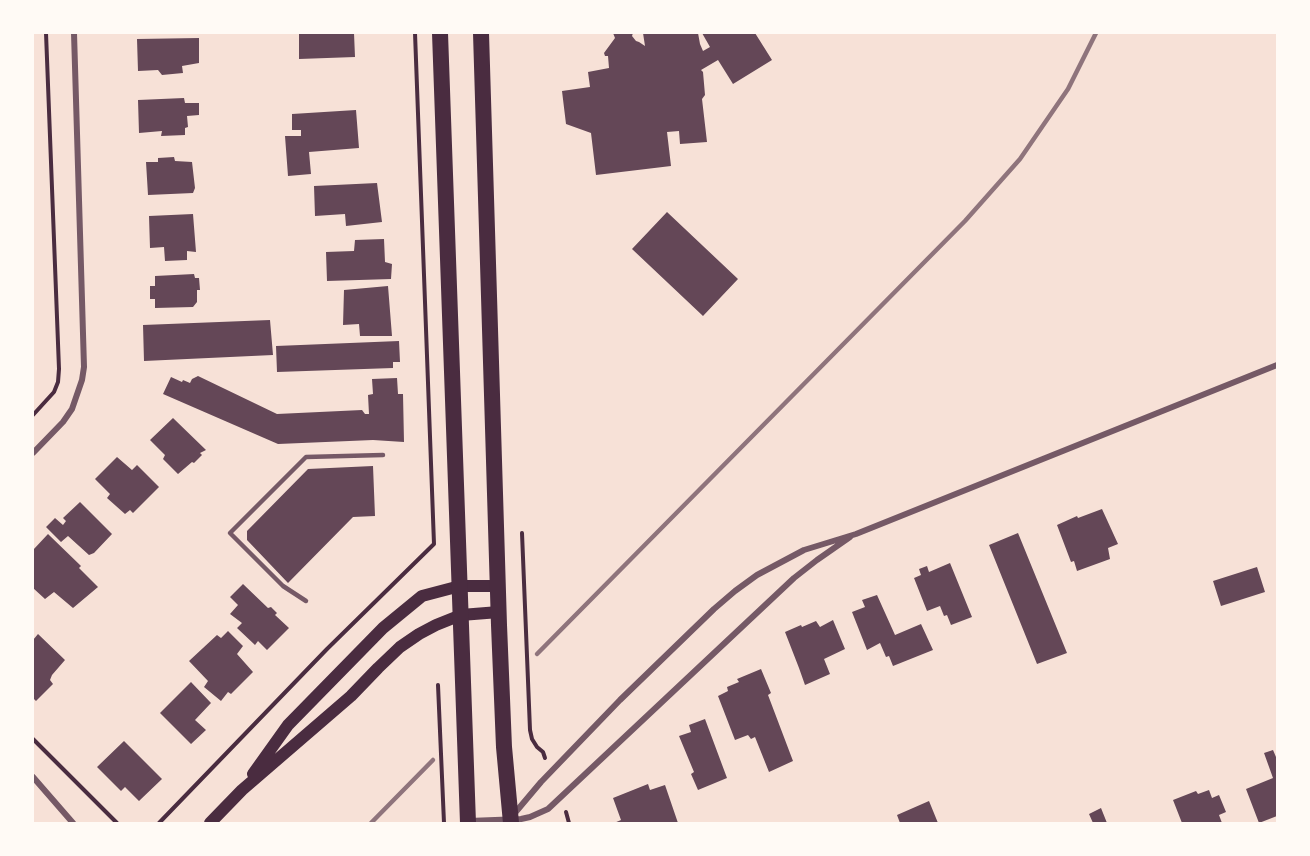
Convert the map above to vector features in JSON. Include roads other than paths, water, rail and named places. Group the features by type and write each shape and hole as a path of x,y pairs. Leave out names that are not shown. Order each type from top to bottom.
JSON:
{"highway":[{"path":"440,33 468,822"},
{"path":"481,33 499,618 504,747 511,821"}],"main road":[{"path":"242,790 288,725 383,628 425,595 460,586 498,586"},
{"path":"210,823 242,790 351,696 388,657 400,648 428,630 461,615 499,618"}],"street":[{"path":"33,453 63,422 72,409 84,367 74,33"},
{"path":"511,821 542,782 621,700 714,609 735,591 765,571 804,550 856,534 1277,365"},
{"path":"468,822 511,821 530,817 548,809 794,578 826,553 856,534"},
{"path":"33,777 73,823"}],"lane":[{"path":"441,57 447,33"},
{"path":"306,601 283,586 230,533 306,457 383,454"}],"railway":[{"path":"537,654 965,221 1020,159 1068,89 1096,33"},
{"path":"371,823 433,760"}]}
